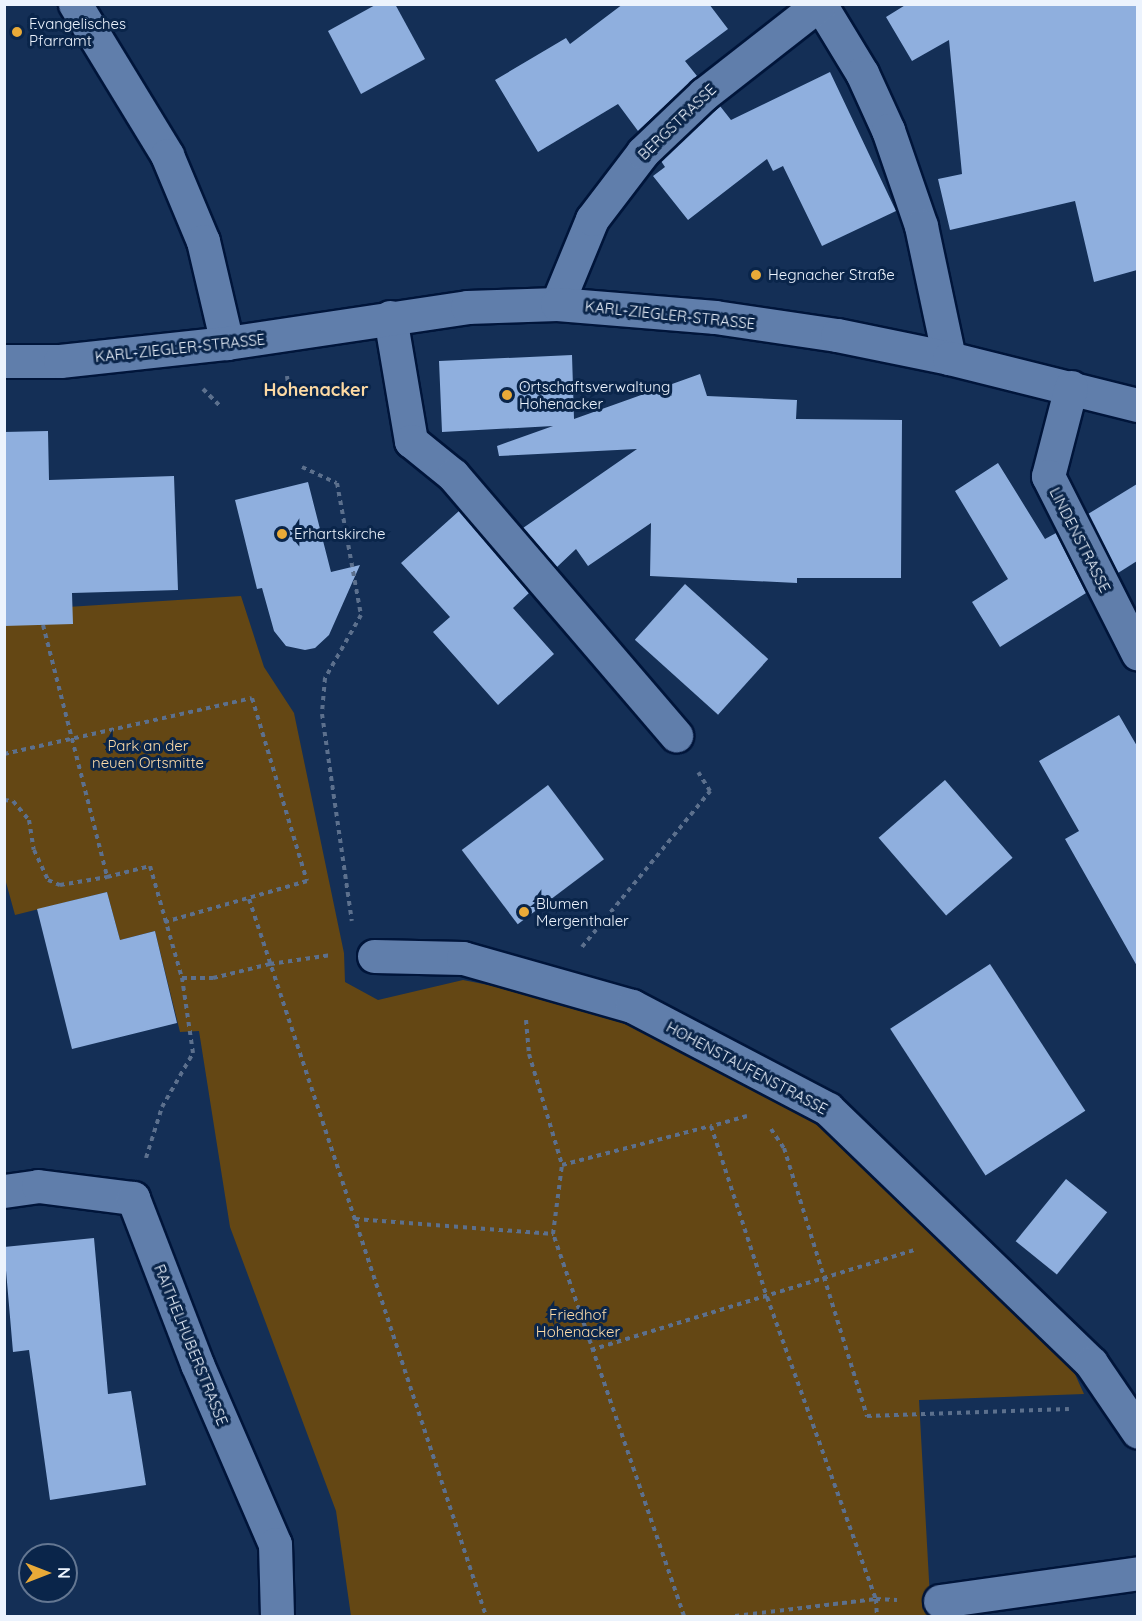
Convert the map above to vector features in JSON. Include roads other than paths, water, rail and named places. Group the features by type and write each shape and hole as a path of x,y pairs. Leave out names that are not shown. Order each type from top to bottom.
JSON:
{"street":[{"path":"75,4 167,155 203,241 227,343"},
{"path":"819,4 862,73 888,130 921,226 949,358"},
{"name":"BERGSTRASSE","path":"557,304 592,219 643,152 704,94 819,4"},
{"name":"KARL-ZIEGLER-STRASSE","path":"4,361 60,361 227,343 467,307 557,304 715,317 837,335 949,358 1137,405"},
{"path":"390,317 411,441 453,475 676,735"},
{"name":"LINDENSTRASSE","path":"1071,387 1048,476 1137,654"},
{"name":"HOHENSTAUFENSTRASSE","path":"365,955 463,958 632,1006 828,1109 1091,1363 1129,1419"},
{"name":"RAITHELHUBERSTRASSE","path":"4,1191 38,1186 133,1198 197,1364 274,1544 277,1617"},
{"path":"940,1601 1137,1574"}],"place":[{"name":"Evangelisches Pfarramt","path":"17,32"},
{"name":"Hegnacher Straße","path":"756,275"},
{"name":"Ortschaftsverwaltung Hohenacker","path":"507,395"},
{"name":"Erhartskirche","path":"282,534"},
{"name":"Blumen Mergenthaler","path":"524,912"}],"district":[{"name":"Hohenacker","path":"316,390"}],"park label":[{"name":"Park an der neuen Ortsmitte","path":"148,754"},
{"name":"Friedhof Hohenacker","path":"578,1322"}]}
